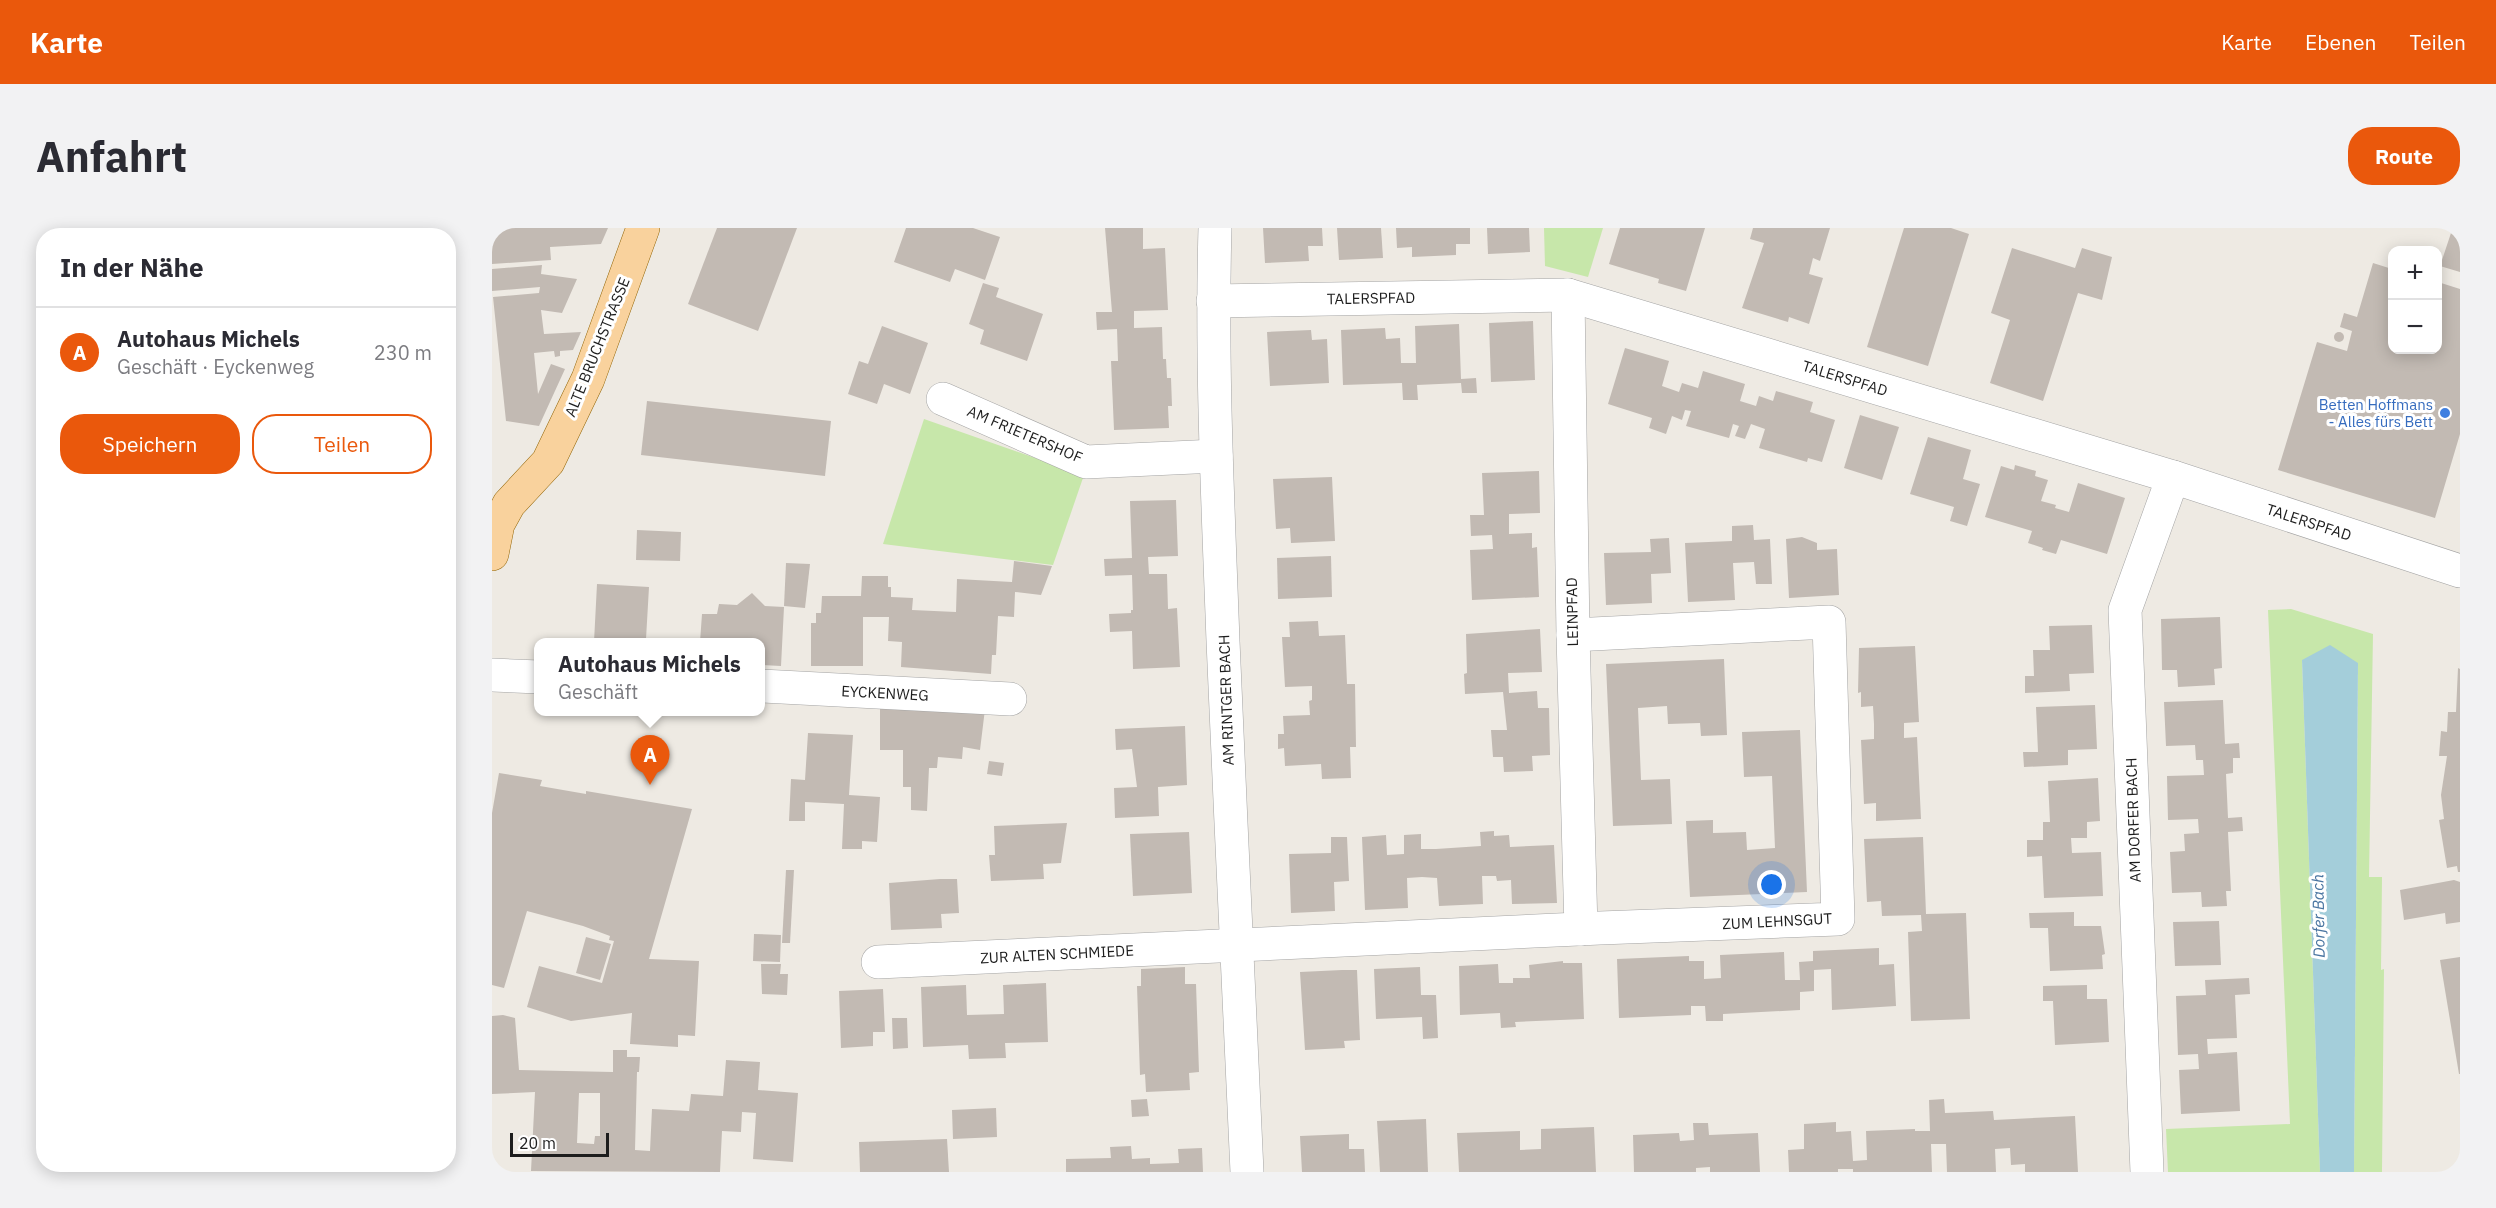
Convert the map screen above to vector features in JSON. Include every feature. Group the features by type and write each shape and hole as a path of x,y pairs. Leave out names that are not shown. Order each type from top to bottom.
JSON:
{"main road":[{"name":"ALTE BRUCHSTRASSE","path":"492,554 498,524 509,504 548,462 588,379 643,228"}],"street":[{"name":"AM RINTGER BACH","path":"1215,228 1213,301 1216,456 1235,946 1247,1172"},
{"name":"TALERSPFAD","path":"1213,301 1568,295 2173,477 2460,571"},
{"name":"LEINPFAD","path":"1568,295 1572,635 1581,929"},
{"name":"AM FRIETERSHOF","path":"943,399 1086,462 1216,456"},
{"name":"AM DORFER BACH","path":"2147,1172 2125,610 2173,477"},
{"name":"ZUM LEHNSGUT","path":"1235,946 1838,919 1829,622 1572,635"},
{"path":"492,675 534,676"},
{"name":"EYCKENWEG","path":"765,686 1010,699"},
{"name":"ZUR ALTEN SCHMIEDE","path":"878,962 1235,946"}],"green space":[{"path":"1544,228 1603,228 1588,277 1545,266"},
{"path":"924,419 1084,475 1053,565 883,544"},
{"path":"2291,609 2373,634 2369,877 2382,877 2381,970 2384,969 2382,1172 2354,1172 2358,663 2302,660 2320,1172 2168,1172 2166,1129 2290,1124 2268,610"}],"water":[{"name":"Dorfer Bach","path":"2330,645 2358,663 2354,1172 2320,1172 2302,660"}],"building":[{"path":"492,228 608,228 601,244 550,247 551,260 492,264"},
{"path":"717,228 797,228 758,331 688,304"},
{"path":"906,228 973,228 1000,237 985,280 955,269 950,282 894,262"},
{"path":"1105,228 1143,228 1143,249 1165,248 1168,310 1134,311 1134,328 1162,327 1163,359 1166,359 1167,378 1171,378 1172,406 1168,406 1169,428 1114,430 1111,361 1118,361 1117,329 1097,330 1096,312 1112,312"},
{"path":"1263,228 1322,228 1323,246 1308,246 1309,261 1265,263"},
{"path":"1337,228 1381,228 1383,258 1339,260"},
{"path":"1396,228 1470,228 1470,244 1456,244 1456,255 1412,257 1412,247 1397,248"},
{"path":"1487,228 1529,228 1530,252 1488,254"},
{"path":"1620,228 1705,228 1686,291 1658,283 1659,279 1609,264"},
{"path":"1753,228 1830,228 1820,261 1813,258 1809,274 1823,278 1809,324 1789,317 1788,322 1742,308 1764,243 1750,239"},
{"path":"1904,228 1951,228 1969,234 1928,366 1867,347"},
{"path":"2451,233 2460,236 2460,272 2442,267"},
{"path":"2012,248 2075,268 2082,248 2112,257 2102,300 2078,293 2043,401 1990,383 2010,320 1991,313"},
{"path":"2373,263 2388,268 2388,354 2442,354 2442,283 2460,289 2460,434 2435,518 2278,470 2317,342 2347,351 2352,331 2340,327 2344,313 2357,317"},
{"path":"542,265 541,274 577,279 562,313 541,310 544,334 581,332 573,350 560,351 560,356 555,357 554,351 534,353 538,394 551,364 565,369 539,426 506,421 493,297 539,293 540,287 492,291 492,269"},
{"path":"983,283 999,288 996,297 1043,314 1027,361 980,344 984,330 969,324"},
{"path":"1533,321 1535,380 1491,382 1489,323"},
{"path":"1459,324 1461,379 1476,378 1477,393 1462,393 1461,383 1417,385 1418,400 1403,400 1402,383 1343,385 1341,330 1385,328 1386,339 1400,338 1401,363 1416,363 1415,326"},
{"path":"882,326 928,343 910,394 884,384 877,404 848,394 859,361 868,364"},
{"path":"1311,330 1312,340 1327,339 1329,383 1270,386 1267,332"},
{"path":"2339,332 2343,333 2343,341 2339,342 2335,341 2334,337 2335,333"},
{"path":"1625,348 1669,361 1662,386 1679,392 1682,383 1698,388 1703,371 1745,384 1740,401 1756,406 1759,396 1773,401 1776,391 1813,402 1810,412 1835,420 1822,462 1808,458 1807,462 1759,448 1765,429 1751,424 1745,439 1735,436 1739,426 1733,424 1729,438 1686,426 1691,411 1685,410 1682,420 1672,416 1666,434 1649,428 1652,418 1608,404"},
{"path":"647,401 831,421 825,476 641,455"},
{"path":"1860,415 1899,427 1882,480 1844,468"},
{"path":"1928,437 1971,450 1963,479 1980,484 1967,526 1950,521 1954,507 1910,494"},
{"path":"2015,465 2036,471 2035,476 2048,480 2041,501 2056,505 2055,508 2069,512 2078,483 2125,498 2107,554 2061,540 2056,554 2042,550 2043,548 2028,543 2032,531 1985,517 2001,466 2014,470"},
{"path":"1539,471 1540,513 1509,514 1509,534 1532,533 1532,548 1537,547 1539,597 1472,600 1470,550 1493,549 1492,535 1471,536 1470,515 1484,515 1482,473"},
{"path":"1332,477 1335,541 1291,543 1290,528 1276,529 1273,479"},
{"path":"1176,500 1178,556 1148,557 1149,574 1167,574 1168,609 1177,608 1180,667 1133,669 1132,631 1110,632 1109,614 1131,613 1133,610 1132,575 1105,576 1104,559 1132,558 1130,501"},
{"path":"1753,525 1754,540 1770,539 1772,584 1756,584 1754,562 1733,563 1735,600 1688,602 1685,543 1732,541 1732,526"},
{"path":"637,530 681,532 680,561 636,560"},
{"path":"1802,537 1817,543 1817,550 1837,549 1839,595 1789,598 1786,539"},
{"path":"1669,538 1671,573 1651,574 1652,603 1606,605 1604,553 1651,552 1650,539"},
{"path":"1331,556 1332,597 1278,599 1277,558"},
{"path":"1014,561 1052,566 1041,595 1015,592 1014,617 998,616 996,655 992,655 991,674 901,667 902,642 888,641 889,617 863,617 863,666 811,666 811,623 816,623 816,613 821,613 822,596 861,596 862,576 888,576 891,597 913,598 912,610 956,612 957,579 1012,582"},
{"path":"786,563 810,564 805,608 784,606"},
{"path":"597,584 649,587 646,638 594,638"},
{"path":"752,593 765,606 784,607 781,666 765,665 765,638 700,638 702,614 717,614 719,604 737,605"},
{"path":"2220,617 2222,668 2214,669 2215,685 2178,687 2177,670 2162,670 2161,619"},
{"path":"1318,621 1319,636 1345,635 1347,684 1355,684 1356,747 1350,747 1351,778 1322,779 1321,764 1285,766 1284,748 1278,749 1278,734 1284,734 1283,716 1310,715 1309,701 1312,700 1312,686 1285,687 1282,637 1290,637 1289,622"},
{"path":"2092,625 2094,673 2069,674 2070,691 2025,693 2025,676 2034,676 2033,650 2050,650 2049,626"},
{"path":"1540,629 1542,672 1508,673 1509,693 1537,691 1538,708 1549,708 1550,755 1532,756 1533,771 1504,772 1503,757 1493,757 1491,730 1507,730 1503,692 1465,694 1466,634"},
{"path":"1915,646 1919,722 1904,723 1904,738 1917,737 1921,819 1876,821 1876,803 1864,804 1861,740 1874,739 1874,724 1873,706 1861,707 1861,692 1858,693 1859,648"},
{"path":"1724,659 1727,735 1701,736 1700,723 1668,724 1667,706 1638,708 1641,780 1670,779 1672,824 1613,826 1606,664"},
{"path":"2458,668 2460,669 2460,872 2457,866 2447,868 2439,820 2444,819 2441,795 2447,756 2439,756 2441,731 2447,732 2448,712 2456,712"},
{"path":"2223,700 2225,744 2239,743 2240,758 2233,758 2233,773 2226,774 2228,818 2242,817 2243,831 2228,832 2231,891 2226,891 2227,906 2202,907 2201,892 2172,893 2170,852 2185,851 2184,834 2199,833 2198,819 2168,820 2167,776 2204,775 2203,760 2196,760 2195,745 2166,746 2164,702"},
{"path":"880,703 985,709 980,750 963,747 962,759 938,757 937,768 929,768 927,811 911,810 911,787 903,787 903,750 880,750"},
{"path":"2095,705 2097,749 2068,750 2068,765 2024,767 2023,752 2038,752 2036,707"},
{"path":"1185,726 1187,785 1158,787 1159,816 1115,818 1114,788 1137,787 1132,749 1116,750 1115,729"},
{"path":"1800,730 1807,892 1690,897 1686,821 1713,820 1713,833 1746,832 1747,850 1775,848 1772,776 1744,777 1742,732"},
{"path":"808,733 853,735 849,795 880,797 877,842 862,841 862,849 842,849 844,804 805,802 805,821 789,821 791,779 805,780"},
{"path":"989,761 1004,763 1002,776 987,774"},
{"path":"499,773 542,780 540,786 586,794 586,791 692,809 649,959 699,961 695,1036 678,1035 678,1047 630,1044 632,1013 571,1021 527,1007 539,966 602,983 614,941 609,940 610,936 583,926 527,911 504,988 492,985 492,813"},
{"path":"2098,778 2100,821 2087,822 2087,838 2071,838 2072,853 2101,852 2103,896 2044,898 2042,856 2027,857 2027,840 2043,840 2043,822 2050,822 2048,781"},
{"path":"1067,823 1061,863 1043,864 1044,879 991,881 989,855 995,855 994,826"},
{"path":"1494,831 1494,836 1509,835 1510,847 1554,845 1557,903 1512,904 1511,880 1497,881 1496,876 1482,876 1483,904 1439,906 1437,878 1422,877 1407,878 1408,908 1365,910 1362,837 1386,835 1387,855 1404,854 1404,835 1421,834 1421,849 1436,849 1481,846 1480,832"},
{"path":"1189,832 1192,893 1133,896 1130,834"},
{"path":"1331,837 1347,837 1349,881 1334,882 1335,911 1291,913 1289,854 1331,853"},
{"path":"1923,837 1926,914 1966,913 1970,1019 1911,1021 1908,932 1922,931 1921,915 1882,916 1881,901 1867,902 1864,839"},
{"path":"786,870 794,870 790,943 782,943"},
{"path":"957,879 959,913 941,914 942,928 891,930 889,883"},
{"path":"2454,880 2460,882 2460,922 2446,924 2445,913 2404,920 2400,890"},
{"path":"2074,912 2074,926 2101,926 2105,954 2102,955 2103,969 2050,971 2048,928 2030,928 2029,913"},
{"path":"2219,921 2221,965 2175,966 2173,922"},
{"path":"754,934 781,935 780,962 753,961"},
{"path":"586,937 611,944 600,980 576,973"},
{"path":"1879,948 1879,965 1894,964 1896,1006 1832,1010 1831,969 1814,970 1814,991 1800,992 1800,1010 1723,1014 1723,1021 1706,1021 1705,1006 1691,1006 1691,1015 1619,1018 1617,959 1689,956 1689,961 1704,961 1704,979 1721,978 1720,955 1784,952 1785,980 1800,980 1799,962 1813,961 1813,951"},
{"path":"2460,957 2460,1074 2459,1074 2440,960"},
{"path":"1563,961 1563,963 1582,963 1584,1019 1515,1022 1516,1027 1501,1028 1500,1013 1460,1015 1459,966 1498,964 1499,983 1513,983 1513,978 1530,978 1529,965"},
{"path":"761,964 781,964 780,974 788,974 787,995 762,994"},
{"path":"1185,967 1185,984 1196,984 1199,1072 1189,1073 1190,1090 1146,1092 1145,1074 1140,1075 1137,986 1141,986 1141,969"},
{"path":"1420,967 1421,995 1436,995 1438,1038 1423,1039 1422,1017 1376,1019 1374,969"},
{"path":"1357,970 1360,1040 1344,1041 1345,1048 1305,1050 1300,972"},
{"path":"2249,978 2250,994 2235,995 2237,1038 2207,1039 2208,1054 2237,1052 2240,1111 2181,1114 2179,1070 2199,1069 2198,1054 2178,1055 2176,996 2206,995 2205,980"},
{"path":"1046,983 1048,1042 1005,1043 1006,1058 969,1059 968,1045 923,1047 921,987 966,985 967,1015 1004,1014 1003,985"},
{"path":"2087,985 2087,999 2107,999 2109,1042 2055,1045 2053,1001 2043,1001 2043,986"},
{"path":"883,989 885,1032 873,1032 873,1046 841,1048 839,991"},
{"path":"503,1015 515,1018 519,1070 613,1072 613,1050 627,1050 627,1057 640,1057 639,1072 637,1072 635,1150 650,1151 652,1109 689,1111 691,1094 723,1096 726,1060 760,1062 758,1090 798,1093 793,1162 753,1159 756,1113 742,1112 741,1132 722,1131 720,1172 531,1171 535,1092 492,1094 492,1016","holes":["579,1093 600,1093 600,1136 595,1136 594,1144 577,1143"]},
{"path":"892,1018 907,1018 908,1048 893,1049"},
{"path":"1147,1099 1149,1116 1132,1117 1131,1100"},
{"path":"1944,1099 1945,1113 1993,1111 1994,1120 2075,1116 2078,1172 2025,1172 2025,1164 2011,1165 2010,1148 1995,1149 1996,1172 1947,1172 1946,1144 1931,1144 1932,1172 1853,1172 1853,1169 1838,1169 1838,1172 1789,1172 1788,1150 1804,1149 1804,1124 1836,1122 1836,1132 1851,1131 1853,1161 1867,1160 1866,1131 1915,1129 1915,1131 1930,1131 1929,1100"},
{"path":"996,1108 997,1137 953,1139 952,1110"},
{"path":"1426,1119 1428,1172 1380,1172 1377,1121"},
{"path":"1693,1123 1708,1123 1709,1135 1758,1133 1760,1172 1710,1172 1710,1167 1696,1168 1696,1172 1634,1172 1633,1135 1679,1133 1680,1141 1694,1140"},
{"path":"1594,1127 1596,1172 1459,1172 1457,1133 1520,1131 1520,1150 1541,1149 1541,1129"},
{"path":"1349,1134 1349,1149 1364,1149 1365,1172 1302,1172 1300,1136"},
{"path":"947,1139 949,1172 860,1172 859,1142"},
{"path":"1131,1146 1132,1159 1150,1158 1150,1164 1179,1163 1178,1149 1202,1148 1203,1172 1066,1172 1066,1159 1111,1158 1110,1147"}],"place":[{"name":"Betten Hoffmans - Alles fürs Bett","path":"2445,413"},
{"name":"Autohaus Michels","path":"650,785"}]}
